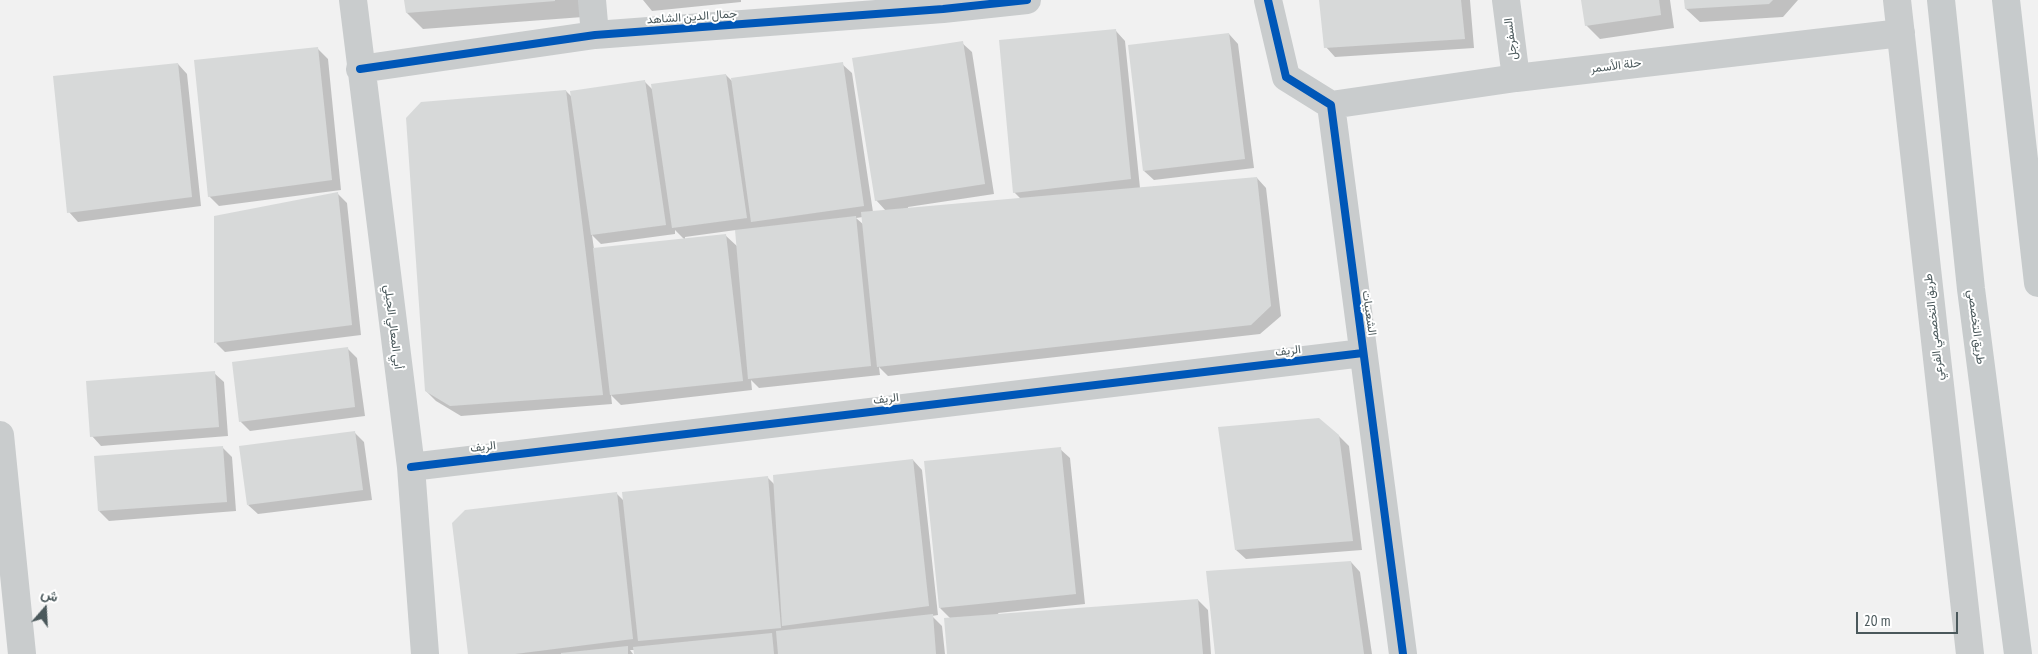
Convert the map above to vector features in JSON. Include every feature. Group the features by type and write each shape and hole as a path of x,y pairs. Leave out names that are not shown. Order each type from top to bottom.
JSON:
{"main road":[{"name":"طريق التخصصي","path":"1941,0 1971,289 2018,654"},
{"path":"2006,0 2038,283"}],"street":[{"name":"أبي المعالي الجيلي","path":"353,0 411,467 425,654"},
{"path":"592,0 595,36"},
{"name":"جمال الدين الشاهد","path":"360,68 595,36 942,4 1027,0"},
{"path":"1268,0 1286,77 1330,105"},
{"name":"السفرجل","path":"1506,0 1516,78"},
{"name":"طريق التخصصي الفرعي","path":"1898,0 1970,654"},
{"name":"حلة الأسمر","path":"1330,105 1516,78 1901,33"},
{"name":"الشعيبات","path":"1330,105 1403,654"},
{"name":"الريف","path":"411,467 1363,353"},
{"path":"0,435 8,583 22,654"},
{"path":"1955,654 1966,627"}],"building":[{"path":"404,0 555,0 555,1 406,13"},
{"path":"1319,0 1461,0 1465,39 1324,48"},
{"path":"1581,0 1659,0 1661,15 1585,26"},
{"path":"1684,0 1773,0 1769,4 1685,9"},
{"path":"1116,29 1131,179 1013,193 999,40"},
{"path":"1229,33 1245,159 1143,171 1128,45"},
{"path":"963,41 985,184 875,201 852,58"},
{"path":"318,47 332,180 208,197 194,60"},
{"path":"843,62 864,206 751,222 731,78"},
{"path":"178,63 192,197 67,213 53,76"},
{"path":"726,74 747,218 672,228 651,84"},
{"path":"645,80 666,225 591,235 570,91"},
{"path":"566,90 603,395 450,406 425,391 406,118 421,102"},
{"path":"1257,177 1271,306 1251,325 877,367 861,212"},
{"path":"338,192 352,325 214,343 214,216"},
{"path":"856,216 871,366 748,379 735,230"},
{"path":"726,234 743,381 610,395 593,248"},
{"path":"348,347 355,407 239,422 232,362"},
{"path":"215,371 219,427 90,437 86,381"},
{"path":"1319,418 1339,435 1353,541 1235,550 1218,427"},
{"path":"355,431 363,490 247,505 239,446"},
{"path":"223,446 227,502 98,511 94,456"},
{"path":"1061,447 1076,594 939,608 924,461"},
{"path":"913,459 929,606 782,626 773,475"},
{"path":"768,476 781,628 638,641 622,492"},
{"path":"617,492 633,639 515,654 468,654 452,523 465,510"},
{"path":"1351,561 1364,654 1215,654 1206,571"},
{"path":"1198,599 1203,654 947,654 944,618"},
{"path":"933,614 936,654 778,654 776,631"},
{"path":"772,633 774,654 634,654 633,647"},
{"path":"628,646 628,654 561,654 561,653"}],"cycle path":[{"path":"360,69 595,35 943,9 1027,0"},
{"path":"1268,0 1286,77 1331,105 1403,654"},
{"path":"411,467 1363,353"}]}
